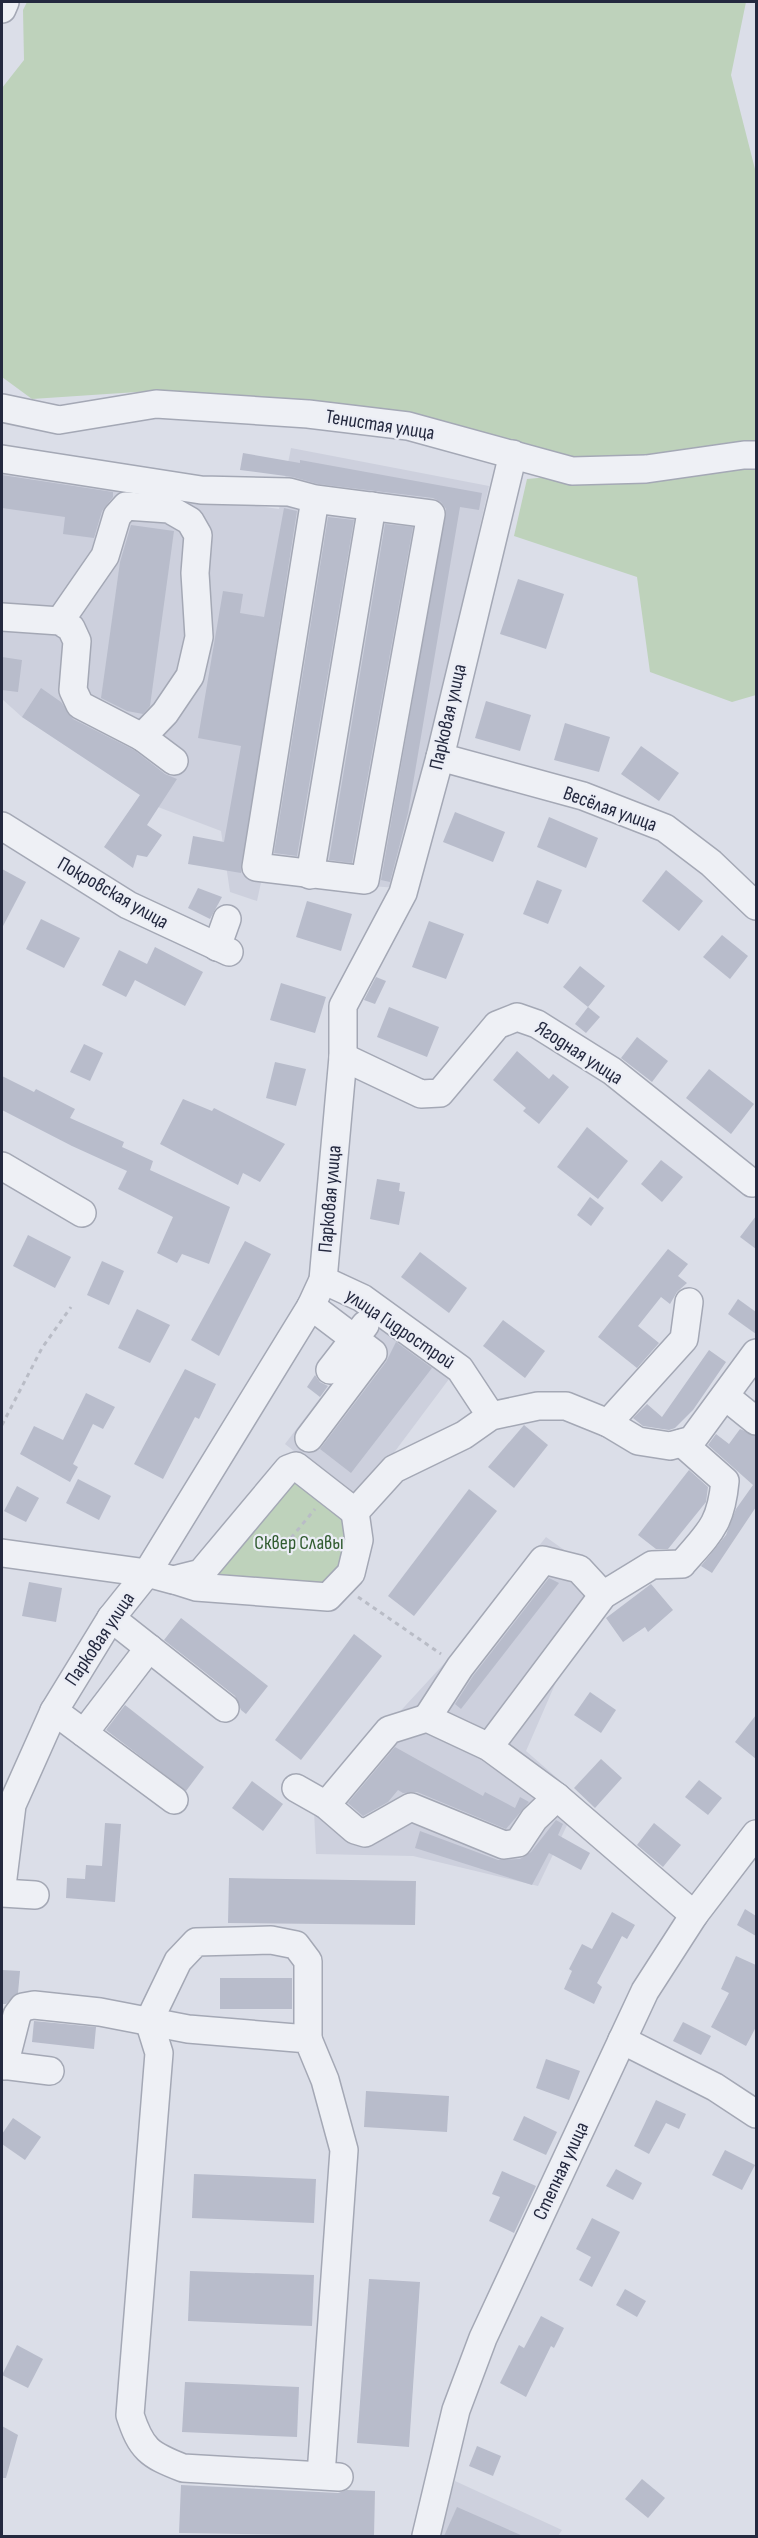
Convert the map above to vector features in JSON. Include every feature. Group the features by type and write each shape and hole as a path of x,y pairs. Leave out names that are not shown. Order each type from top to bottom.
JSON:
{"street":[{"path":"2,9 5,2"},
{"name":"Тенистая улица","path":"2,408 59,420 156,404 308,414 408,426 572,471 646,469 744,454 756,455"},
{"name":"Парковая улица","path":"2,1886 12,1805 54,1711 111,1618 147,1573 311,1306 323,1280 343,1057 343,1006 403,893 440,757 513,454"},
{"path":"2,459 201,490 289,492 315,499 431,514 365,880 256,867 315,499"},
{"path":"60,621 105,556 117,516 126,506 169,509 190,520 198,535 195,573 199,637 190,676 165,713 141,736"},
{"path":"310,875 372,506"},
{"path":"2,616 60,621 71,628 77,641 73,690 80,705 141,736 174,760"},
{"name":"Весёлая улица","path":"440,757 583,796 664,828 711,863 756,906"},
{"name":"Покровская улица","path":"2,826 128,905 223,950 227,919"},
{"name":"Ягодная улица","path":"343,1057 421,1094 440,1093 497,1024 517,1017 537,1023 612,1071 752,1183"},
{"path":"2,1166 82,1213"},
{"name":"улица Гидрострой","path":"323,1280 362,1298 460,1369 491,1416"},
{"path":"608,1423 684,1339 688,1302"},
{"path":"309,1438 373,1353 360,1331 311,1306"},
{"path":"330,1370 360,1331"},
{"path":"355,1512 394,1469 464,1435 491,1416 538,1406 566,1406 608,1423 638,1441 670,1446 692,1440 756,1353"},
{"path":"725,1396 756,1421"},
{"path":"489,1747 603,1595 652,1565 682,1564 716,1524 723,1508 725,1481 682,1443"},
{"path":"2,1553 147,1573 196,1587 328,1597 351,1573 359,1540 355,1512 296,1466 288,1469 201,1573 173,1580"},
{"path":"326,1805 389,1731 427,1718 460,1667 543,1560 579,1569 603,1595"},
{"path":"111,1618 225,1708"},
{"path":"84,1733 149,1648"},
{"path":"54,1711 174,1800"},
{"path":"427,1718 489,1747 558,1797 694,1916"},
{"path":"296,1788 326,1805 355,1830 365,1833 411,1807 504,1845 518,1843 534,1819 558,1797"},
{"name":"Степная улица","path":"426,2536 456,2410 479,2348 645,1991 694,1916 756,1834"},
{"path":"2,1893 35,1895"},
{"path":"270,1940 296,1945 308,1961 308,2039 325,2080 344,2150 330,2476 183,2468 161,2460 139,2442 130,2415 159,2053 149,2021 178,1961 196,1942 270,1940"},
{"path":"50,2071 3,2066 13,2026 23,2007 34,2005 149,2021 188,2029 308,2039"},
{"path":"622,2040 715,2087 756,2114"}],"path":[{"path":"2,1425 42,1348 70,1307"},
{"path":"291,1538 330,1492"},
{"path":"340,1584 460,1667"}],"shaded area":[{"path":"291,448 489,486 398,888 262,878 257,901 230,892 221,831 158,807 22,717 2,699 2,470 279,509"},
{"path":"382,1317 455,1371 363,1494 352,1496 285,1444"},
{"path":"546,1537 623,1592 563,1666 526,1751 580,1798 538,1886 413,1856 316,1854 314,1810 324,1794 452,1655"},
{"path":"455,2481 562,2530 558,2536 438,2536"}],"green space":[{"path":"27,2 746,2 731,75 756,173 756,445 650,460 564,459 407,415 152,391 32,399 2,377 2,88 24,60 23,10"},
{"path":"756,458 756,695 732,702 650,672 637,577 514,536 527,479"},
{"name":"Сквер Славы","path":"294,1482 349,1523 345,1570 326,1591 226,1582 215,1568"}],"building":[{"path":"243,453 300,463 300,460 482,493 479,510 460,507 408,813 390,882 381,880 446,509 441,502 433,498 318,484 293,477 240,470"},
{"path":"2,475 113,492 113,497 102,511 94,538 63,534 65,517 2,508"},
{"path":"284,508 297,511 241,873 188,864 193,836 224,842 241,746 198,738 223,591 243,594 240,613 264,617"},
{"path":"328,517 354,520 297,856 274,853"},
{"path":"385,524 413,527 352,863 329,860"},
{"path":"131,525 174,531 150,706 143,714 127,711 101,698 120,562"},
{"path":"518,579 564,594 546,649 500,634"},
{"path":"2,657 22,660 18,692 2,690"},
{"path":"41,688 61,702 73,719 134,750 165,774 177,779 147,825 162,835 147,857 137,855 133,868 104,847 140,795 22,717"},
{"path":"486,701 531,715 520,751 475,738"},
{"path":"565,723 610,737 599,772 554,760"},
{"path":"641,746 679,773 659,801 621,774"},
{"path":"455,812 505,832 493,862 443,842"},
{"path":"549,817 598,838 586,868 537,847"},
{"path":"2,869 26,882 2,928"},
{"path":"666,870 703,901 679,931 642,901"},
{"path":"537,880 562,890 548,924 523,914"},
{"path":"198,888 222,897 210,919 188,908"},
{"path":"307,901 352,914 341,951 296,937"},
{"path":"41,919 80,938 64,968 26,949"},
{"path":"429,921 464,934 446,979 412,967"},
{"path":"722,935 748,956 730,979 703,957"},
{"path":"155,947 203,972 185,1006 135,980 126,997 102,985 119,950 147,964"},
{"path":"580,966 605,986 588,1007 563,987"},
{"path":"376,977 386,981 375,1004 364,1000"},
{"path":"281,983 326,997 315,1033 270,1020"},
{"path":"389,1007 439,1027 427,1057 377,1037"},
{"path":"588,1007 600,1017 586,1033 575,1024"},
{"path":"637,1037 668,1061 652,1082 621,1058"},
{"path":"84,1044 103,1053 90,1081 70,1072"},
{"path":"517,1051 549,1079 553,1074 569,1087 539,1124 523,1111 526,1108 493,1080"},
{"path":"275,1062 306,1069 296,1106 266,1098"},
{"path":"709,1069 754,1104 731,1134 686,1098"},
{"path":"2,1076 34,1092 36,1089 75,1109 70,1118 124,1142 122,1147 153,1161 150,1170 230,1207 209,1264 182,1254 177,1263 157,1253 173,1217 118,1189 127,1171 2,1110"},
{"path":"183,1099 212,1111 214,1108 285,1144 260,1182 243,1173 238,1185 160,1144"},
{"path":"587,1127 628,1161 598,1199 557,1167"},
{"path":"661,1160 683,1177 662,1202 641,1184"},
{"path":"377,1179 400,1183 399,1191 405,1192 399,1225 370,1219"},
{"path":"590,1197 604,1208 591,1226 577,1215"},
{"path":"756,1216 756,1249 740,1237"},
{"path":"28,1235 71,1257 55,1288 13,1266"},
{"path":"245,1241 271,1254 219,1356 191,1340"},
{"path":"668,1249 688,1264 678,1276 687,1283 677,1292 670,1304 661,1297 638,1326 659,1343 637,1368 598,1337"},
{"path":"420,1252 467,1288 449,1313 401,1277"},
{"path":"102,1261 124,1271 109,1305 87,1295"},
{"path":"738,1299 756,1312 756,1334 728,1314"},
{"path":"137,1309 170,1325 150,1363 118,1348"},
{"path":"503,1320 545,1351 525,1378 483,1346"},
{"path":"396,1342 432,1368 351,1473 320,1449 386,1362"},
{"path":"709,1350 726,1362 693,1410 675,1428 669,1430 643,1426 633,1418 647,1404 662,1417"},
{"path":"185,1369 216,1384 199,1419 195,1417 163,1479 134,1464"},
{"path":"315,1375 320,1382 328,1386 320,1397 307,1387"},
{"path":"86,1393 115,1407 103,1429 93,1424 73,1464 78,1467 70,1482 20,1454 34,1426 63,1440"},
{"path":"524,1425 548,1445 514,1488 488,1467"},
{"path":"740,1429 756,1436 756,1507 712,1573 701,1566 726,1535 736,1509 753,1485 708,1445 716,1434 729,1444"},
{"path":"689,1470 708,1487 706,1502 668,1549 656,1549 638,1535"},
{"path":"78,1479 111,1496 99,1520 66,1503"},
{"path":"17,1486 39,1498 26,1522 4,1511"},
{"path":"469,1489 497,1511 414,1616 388,1596"},
{"path":"549,1578 559,1583 461,1709 455,1704 473,1676"},
{"path":"29,1582 62,1588 56,1622 22,1616"},
{"path":"651,1584 673,1610 648,1632 645,1627 623,1642 606,1618"},
{"path":"181,1618 268,1686 246,1714 241,1710 235,1696 164,1640"},
{"path":"354,1634 382,1656 301,1760 275,1740"},
{"path":"590,1692 616,1710 601,1733 574,1715"},
{"path":"125,1705 204,1767 186,1791 106,1730"},
{"path":"756,1715 756,1759 735,1742"},
{"path":"395,1747 483,1796 485,1792 515,1808 520,1797 529,1802 506,1829 417,1792 403,1793 398,1790 388,1802 363,1816 348,1803"},
{"path":"601,1759 622,1778 595,1808 574,1788"},
{"path":"699,1780 722,1798 708,1815 685,1797"},
{"path":"252,1781 283,1804 263,1831 232,1808"},
{"path":"556,1820 563,1824 558,1835 590,1853 581,1870 549,1853 532,1885 415,1848 420,1831 498,1860 520,1859 531,1852"},
{"path":"105,1823 121,1824 115,1902 66,1898 67,1878 85,1879 86,1865 102,1866"},
{"path":"654,1823 681,1845 663,1867 637,1845"},
{"path":"229,1878 416,1881 415,1925 228,1923"},
{"path":"745,1909 756,1916 756,1936 737,1925"},
{"path":"612,1912 635,1925 627,1939 622,1936 597,1983 602,1987 594,2004 564,1989 572,1971 569,1969 582,1944 592,1949"},
{"path":"736,1956 756,1965 756,2027 746,2046 711,2027 729,1993 721,1989"},
{"path":"2,1970 20,1971 18,1993 6,2004 2,2004"},
{"path":"220,1978 292,1978 292,2009 220,2009"},
{"path":"34,2021 96,2027 94,2049 32,2042"},
{"path":"683,2022 711,2036 701,2055 673,2041"},
{"path":"546,2059 580,2071 569,2100 536,2088"},
{"path":"366,2091 449,2096 447,2132 364,2127"},
{"path":"656,2100 686,2114 679,2129 666,2123 649,2154 634,2146"},
{"path":"524,2116 557,2132 546,2155 513,2140"},
{"path":"13,2118 41,2137 25,2160 2,2144 2,2134"},
{"path":"725,2150 755,2165 742,2190 712,2175"},
{"path":"616,2169 642,2183 633,2200 606,2186"},
{"path":"502,2171 536,2186 514,2233 489,2221 500,2197 492,2194"},
{"path":"194,2174 316,2179 314,2223 192,2218"},
{"path":"592,2218 620,2232 592,2287 579,2280 591,2257 576,2249"},
{"path":"190,2271 314,2275 312,2326 188,2321"},
{"path":"369,2279 420,2282 409,2447 357,2443"},
{"path":"625,2289 646,2301 637,2317 616,2305"},
{"path":"541,2316 564,2328 554,2348 551,2346 526,2397 500,2383 519,2345 524,2348"},
{"path":"17,2345 43,2359 28,2388 2,2375"},
{"path":"185,2382 299,2387 297,2437 182,2432"},
{"path":"2,2426 18,2435 6,2478 2,2478"},
{"path":"477,2446 501,2456 493,2476 469,2466"},
{"path":"642,2479 665,2498 648,2518 625,2499"},
{"path":"181,2485 338,2493 347,2490 375,2491 374,2536 179,2533"},
{"path":"457,2507 523,2536 444,2536"}]}
